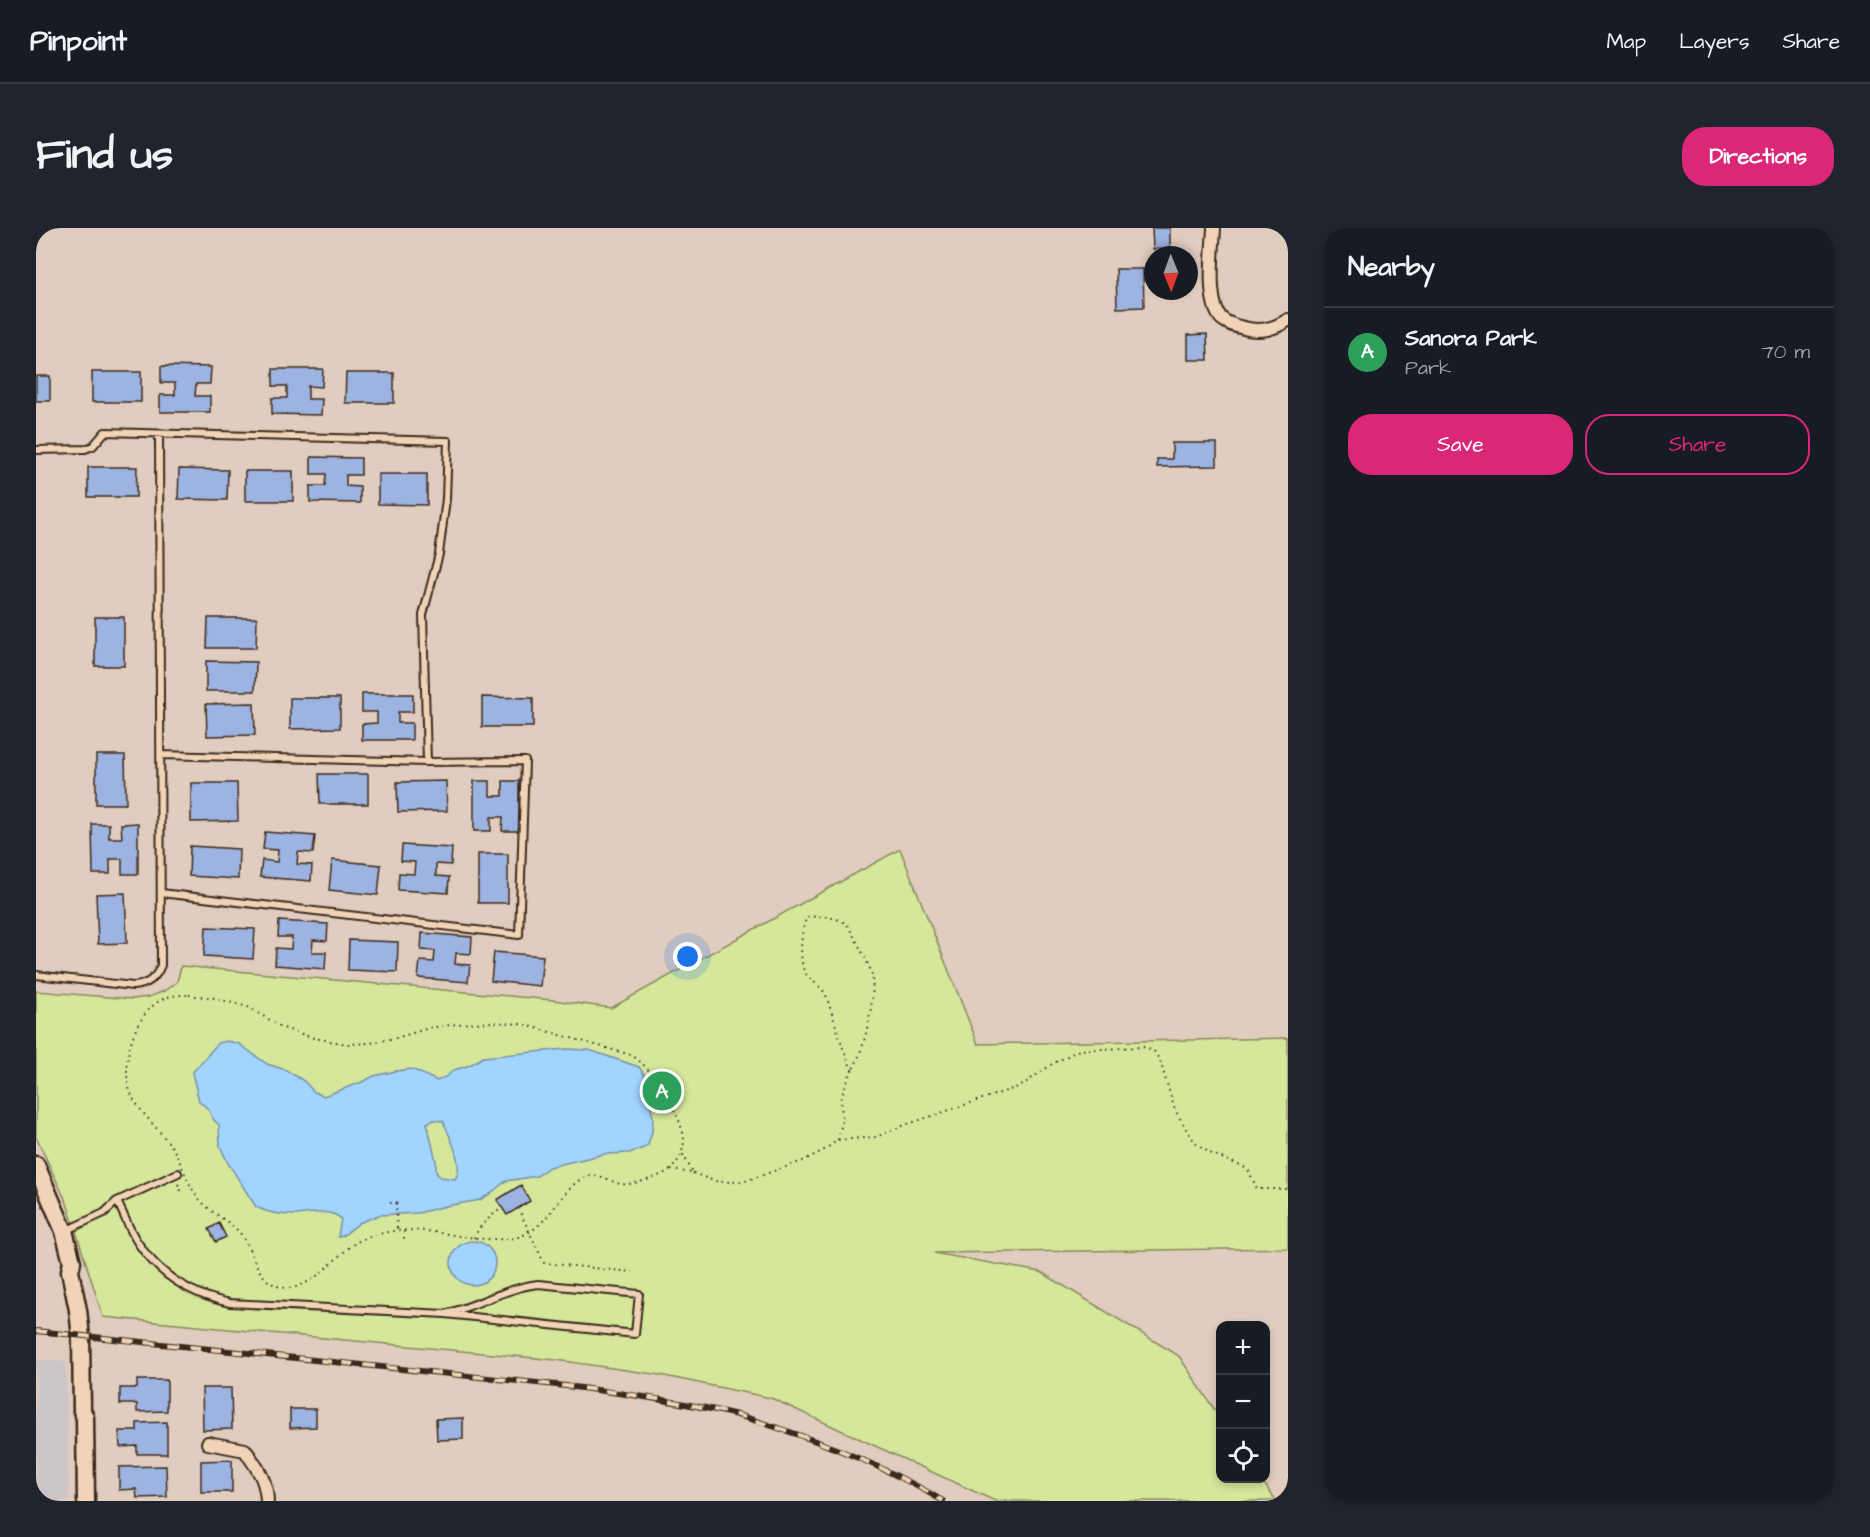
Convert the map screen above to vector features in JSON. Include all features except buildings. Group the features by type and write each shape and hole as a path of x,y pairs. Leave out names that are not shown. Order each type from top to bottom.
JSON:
{"street":[{"path":"1214,228 1212,290 1215,309 1221,318 1231,325 1248,330 1273,329 1288,320"},
{"path":"36,1165 64,1231 72,1262 70,1271 81,1337 86,1501"},
{"path":"208,1443 245,1450 263,1478 267,1501"}],"lane":[{"path":"36,450 85,449 93,446 105,432 448,441 446,499 439,554 423,615 427,762"},
{"path":"36,975 133,986 149,982 159,972 161,965 159,434"},
{"path":"161,755 427,762 525,761 519,935 161,893"},
{"path":"64,1231 104,1213 117,1201 178,1173"},
{"path":"117,1201 138,1243 156,1264 180,1284 213,1299 247,1304 445,1314 635,1334 639,1294 538,1284 445,1314"}],"path":[{"path":"838,1140 842,1122 841,1097 864,1045 870,1009 871,972 847,925 818,916 807,917 803,930 802,968 806,975 822,987 826,995 852,1070"},
{"path":"671,1170 682,1153 684,1138 668,1098 640,1060 522,1024 492,1022 457,1024 429,1028 370,1043 347,1044 314,1038 284,1028 248,1007 189,994 160,1000 150,1009 138,1023 129,1052 127,1071 133,1098 172,1148 192,1188 205,1205 240,1233 261,1274 281,1287 294,1288 311,1279 359,1241 375,1235 404,1231 474,1238 517,1237 536,1228 573,1186 592,1175 624,1185 644,1181 671,1170 693,1173 714,1181 745,1181 803,1161 838,1140 876,1137 1021,1086 1052,1064 1079,1050 1143,1047 1154,1052 1160,1061 1174,1110 1197,1145 1248,1169 1257,1189 1288,1189"},
{"path":"682,1153 693,1173"},
{"path":"390,1203 401,1202"},
{"path":"396,1203 397,1231"},
{"path":"474,1238 483,1223 502,1208"},
{"path":"518,1208 544,1263 633,1272"},
{"path":"404,1231 404,1243"}],"shaded area":[{"path":"36,1359 66,1362 69,1501 36,1501"}],"green space":[{"path":"900,849 978,1044 1288,1038 1288,1248 934,1253 1041,1272 1179,1356 1216,1412 1216,1483 1264,1483 1276,1501 995,1501 771,1398 660,1375 556,1360 103,1317 67,1203 36,1137 36,991 132,999 149,997 177,982 181,966 553,1000 611,1008"}],"water":[{"path":"227,1041 239,1044 267,1064 286,1070 304,1081 314,1092 324,1096 374,1076 396,1071 412,1069 437,1081 449,1075 451,1071 470,1065 483,1057 566,1049 589,1050 639,1067 644,1074 653,1117 652,1132 648,1145 644,1148 629,1153 605,1154 549,1167 537,1176 506,1181 480,1200 418,1213 379,1215 359,1223 343,1236 338,1237 341,1219 331,1213 284,1215 256,1207 228,1163 220,1146 219,1125 199,1101 192,1073 218,1043","holes":["434,1120 443,1121 457,1159 458,1173 455,1179 440,1177 436,1172 436,1161 427,1123"]},
{"path":"473,1241 488,1248 495,1263 488,1278 473,1285 458,1278 451,1263 458,1248"}],"railway":[{"path":"36,1331 566,1386 692,1405 743,1417 816,1441 881,1468 943,1501"}],"place":[{"name":"Sanora Park","path":"662,1091"}]}
